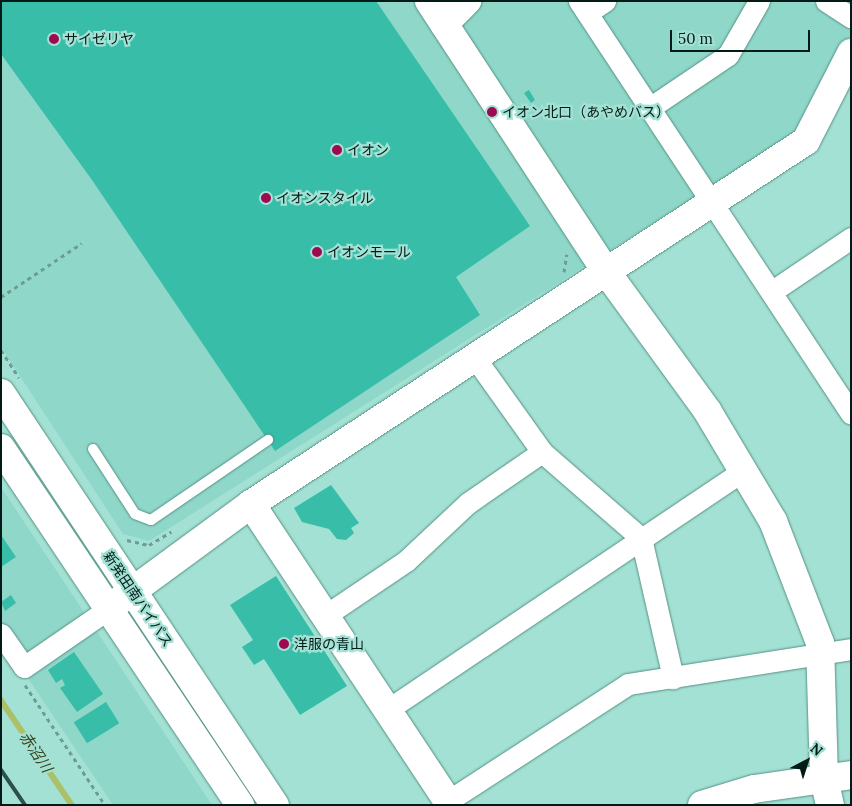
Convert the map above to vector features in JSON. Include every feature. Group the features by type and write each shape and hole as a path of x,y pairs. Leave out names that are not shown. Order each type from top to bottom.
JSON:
{"main road":[{"path":"429,1 605,270 708,412 773,521 822,655 824,779 830,805"},
{"path":"444,24 466,1"},
{"path":"108,609 133,593 251,504 475,358 710,200 806,141 851,53"},
{"name":"新発田南バイパス","path":"1,394 275,805"},
{"path":"1,448 240,805"},
{"path":"251,504 449,803"},
{"path":"702,805 754,789 851,775"}],"street":[{"path":"606,1 583,7 651,107 710,200 851,412"},
{"path":"651,107 728,54 759,1"},
{"path":"826,1 851,16"},
{"path":"771,292 851,238"},
{"path":"475,358 542,452 641,540 673,678"},
{"path":"326,615 406,561 468,503 542,452"},
{"path":"387,710 744,471"},
{"path":"1,634 24,667 108,609"},
{"path":"449,803 628,684 851,649"}],"lane":[{"path":"93,449 135,514 151,520 268,440"}],"path":[{"path":"1,297 82,243"},
{"path":"23,682 105,805"}],"shaded area":[{"path":"1,1 810,1 849,23 851,38 799,131 149,541 123,534 1,347"},
{"path":"1,487 212,805 113,805 1,638"}],"building":[{"name":"イオンモール","path":"1,1 376,1 530,226 456,277 480,315 275,451 92,180 1,54"},
{"path":"529,90 535,100 531,103 524,93"},
{"path":"331,485 359,523 351,528 354,533 346,540 337,539 329,529 302,522 294,508"},
{"path":"1,535 16,557 1,567"},
{"name":"洋服の青山","path":"276,576 347,686 300,715 264,659 254,665 242,647 253,640 230,605"},
{"path":"11,595 16,603 5,611 1,602"},
{"path":"74,652 103,694 77,712 60,688 65,685 62,679 56,683 48,670"},
{"path":"106,702 119,723 87,743 74,722"}],"waterway":[{"name":"赤沼川","path":"1,700 72,805"}],"railway":[{"path":"1,770 25,805"}],"place":[{"name":"サイゼリヤ","path":"54,39"},
{"name":"イオン北口（あやめバス）","path":"492,112"},
{"name":"イオン","path":"337,150"},
{"name":"イオンスタイル","path":"266,198"},
{"name":"イオンモール","path":"317,252"},
{"name":"洋服の青山","path":"284,644"}]}
